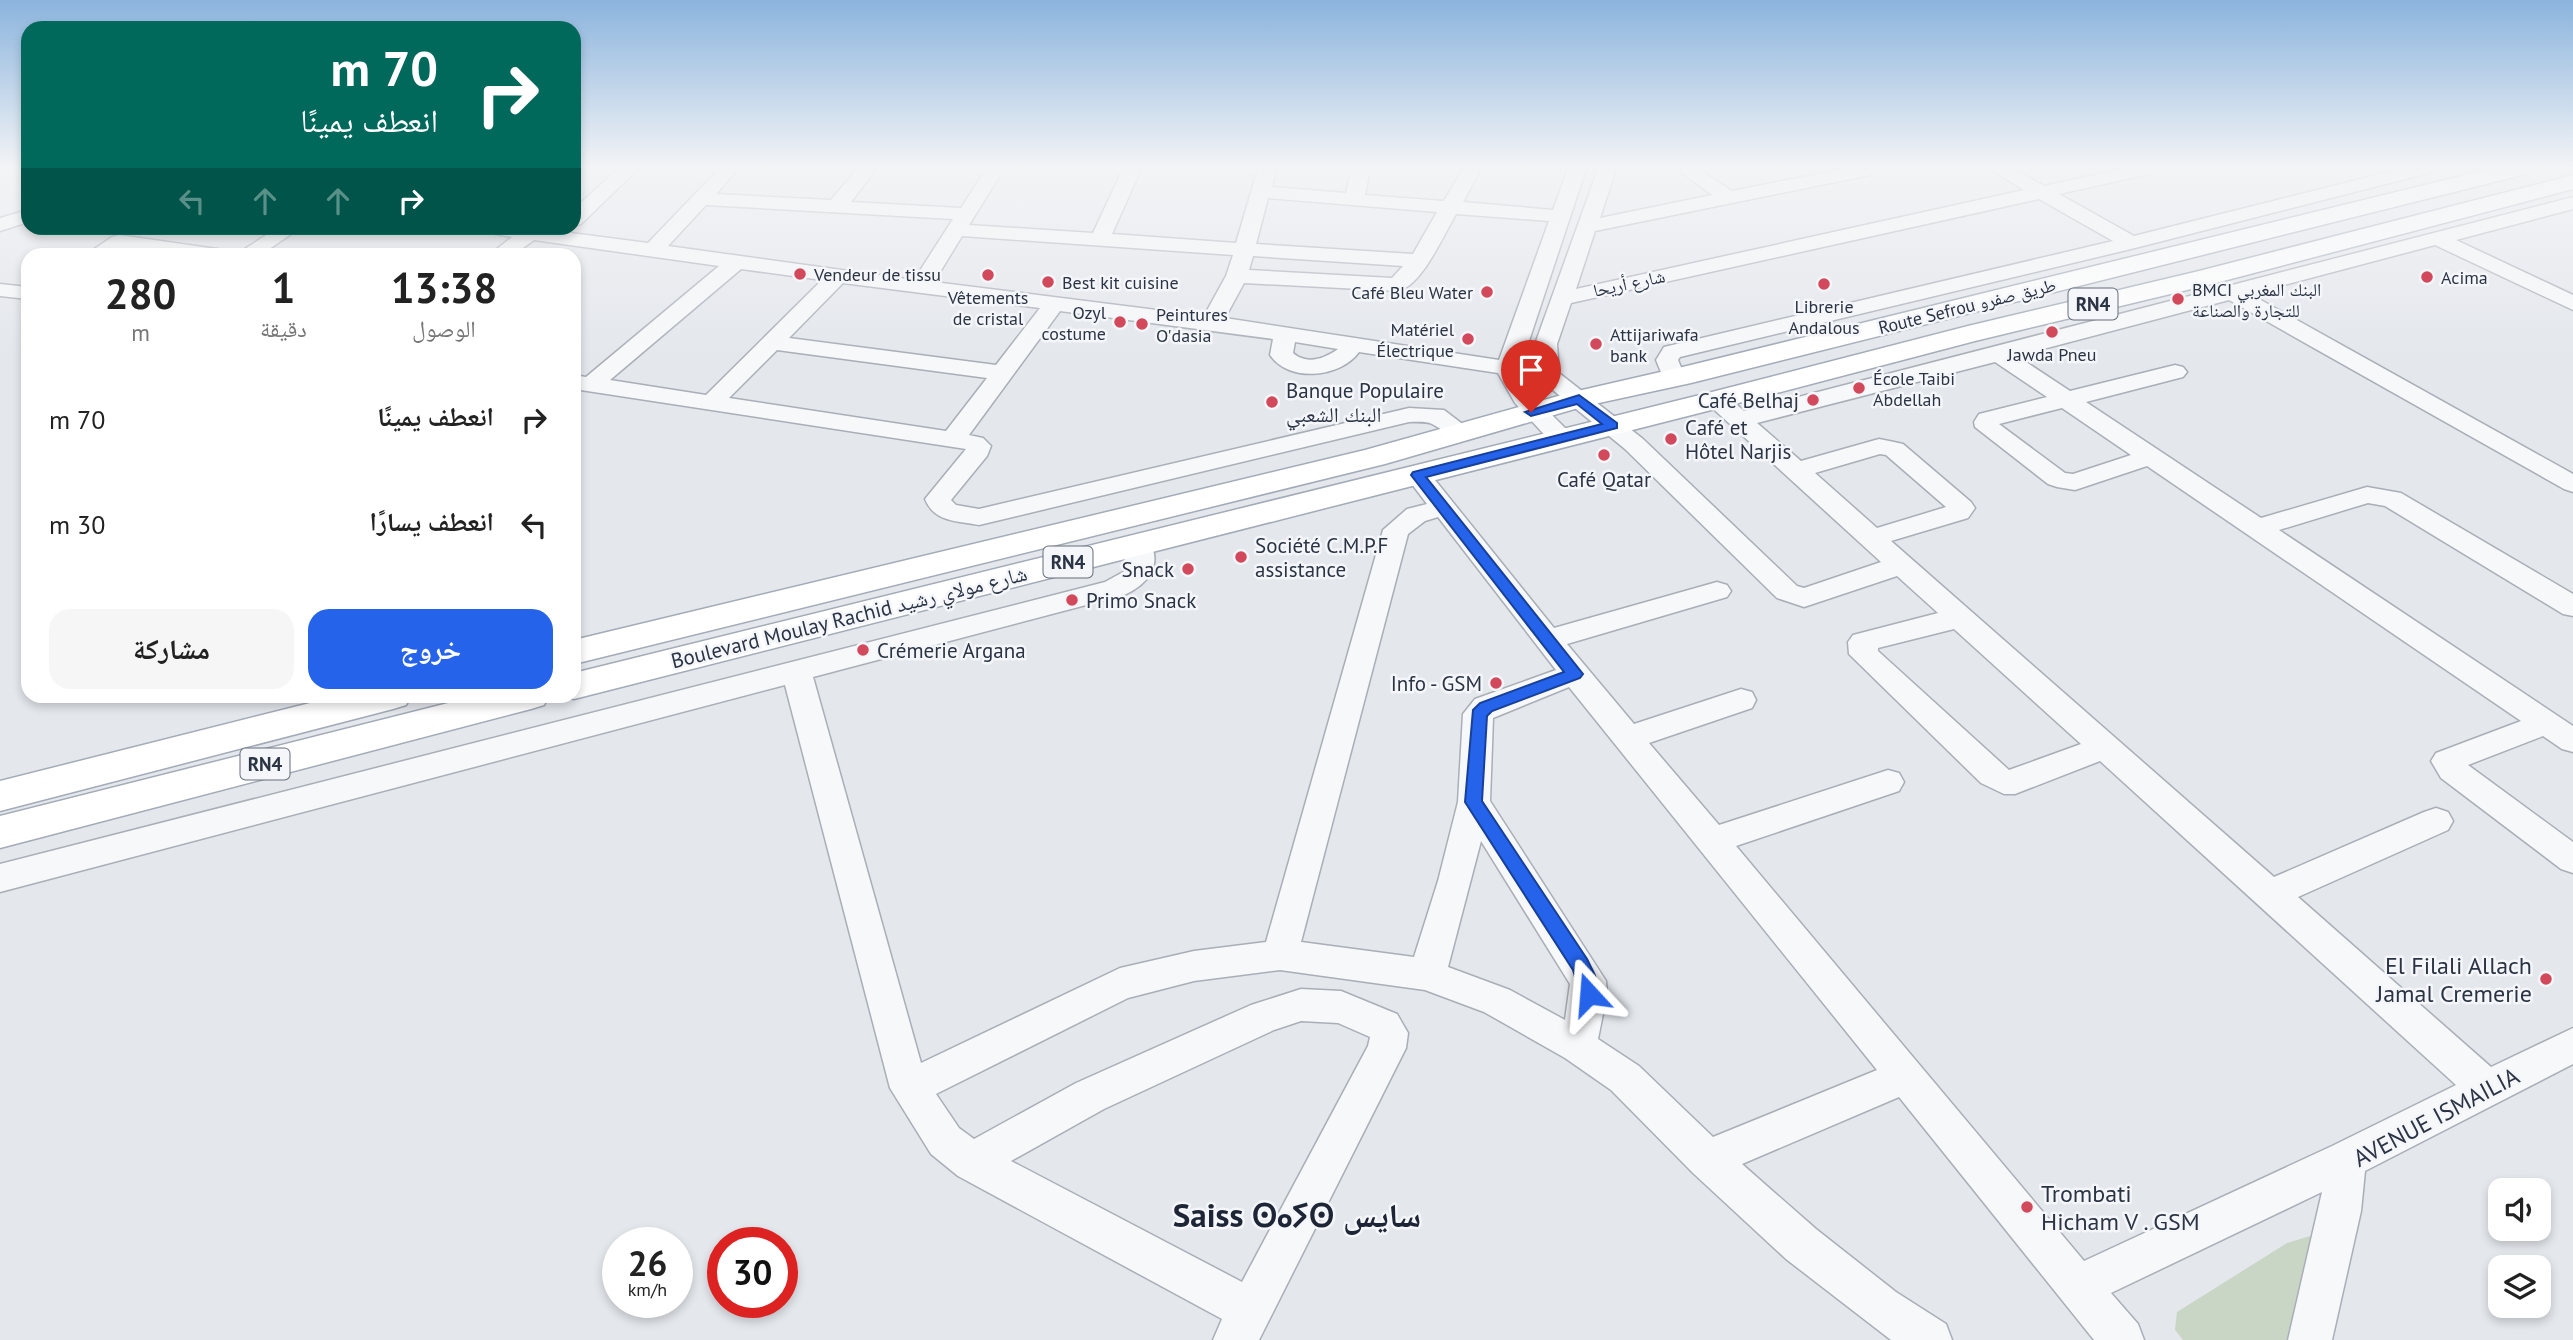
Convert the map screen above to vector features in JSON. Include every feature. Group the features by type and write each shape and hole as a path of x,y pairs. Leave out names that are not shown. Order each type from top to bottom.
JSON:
{"main road":[{"name":"Route Sefrou طريق صفرو","path":"1579,399 2264,232"},
{"name":"Route Sefrou طريق صفرو","path":"1612,426 1727,410 1968,334 2382,232"},
{"name":"Boulevard Moulay Rachid شارع مولاي رشيد","path":"581,650 1374,457 1579,399"},
{"name":"Boulevard Moulay Rachid شارع مولاي رشيد","path":"581,684 1612,426"},
{"name":"RN4","path":"0,796 365,703"},
{"name":"RN4","path":"0,832 504,703"}],"street":[{"path":"652,251 670,232"},
{"path":"920,287 956,232"},
{"path":"1039,232 1100,239 1419,261"},
{"path":"1100,239 1103,232"},
{"path":"1211,323 1237,276 1248,232"},
{"path":"1237,276 1398,285 1419,261 1437,232"},
{"path":"1555,232 1508,368 1512,381 1535,411 1562,439"},
{"path":"1545,371 1546,344 1585,232"},
{"name":"شارع أريحا","path":"1563,298 1863,232"},
{"path":"2111,232 2131,243"},
{"path":"1672,377 1667,360 1672,352 2175,232"},
{"path":"1727,410 1999,354 2461,232"},
{"path":"257,248 278,235"},
{"path":"509,248 527,235"},
{"path":"575,235 652,251 1285,334 1281,355 1287,362 1305,366 1318,366 1345,357 1354,344 1508,368 1545,371 1612,426 1787,592 1804,598 1901,565"},
{"path":"2436,238 2573,303"},
{"path":"107,248 119,241 168,248"},
{"path":"583,384 736,262"},
{"path":"710,403 838,276"},
{"path":"1321,307 1332,282"},
{"path":"0,290 21,292"},
{"path":"2230,292 2573,484"},
{"path":"952,440 1055,303"},
{"path":"771,342 1002,373"},
{"path":"1999,354 2573,741"},
{"path":"2151,456 2075,482 2067,482 2057,479 1987,427 1986,422 2175,372"},
{"path":"583,384 979,446 938,499 941,507 948,512 979,517 1409,415 1435,415 1461,432"},
{"path":"1727,410 2487,1088"},
{"path":"1796,471 1879,446 1887,447 1903,457 1962,508 1959,512 1871,538"},
{"path":"1418,475 1575,674 2122,1340"},
{"path":"2258,528 2367,495 2379,495 2392,499 2573,607"},
{"path":"1280,955 1396,530 1416,515 1442,508"},
{"path":"0,878 1114,589 1130,583 1138,575 1142,564 1138,545"},
{"path":"1548,640 1717,591"},
{"path":"1958,618 1863,642 1864,654 1992,775 2004,782 2015,782 2104,747"},
{"path":"796,670 909,1088 945,1141 972,1162 1242,1325 1387,1048 1389,1033 1384,1026 1341,1007 1301,1005 1264,1017 1090,1096 972,1162"},
{"path":"1427,975 1455,881 1474,802 1478,714 1486,707 1575,674"},
{"path":"1628,738 1741,700"},
{"path":"2547,723 2447,761 2452,770 2573,860"},
{"path":"1713,840 1888,782"},
{"path":"1474,802 1588,981 1589,994 1578,1046"},
{"path":"2270,894 2436,821"},
{"path":"909,1088 1120,984 1194,966 1280,955 1427,975 1497,1000 1578,1046 1625,1078 1707,1159 1801,1244 1881,1307 1930,1340"},
{"name":"AVENUE ISMAILIA","path":"2310,1340 2340,1211 2346,1160 2573,1045"},
{"path":"1707,1159 1906,1076"},
{"path":"2078,1286 2346,1160"}],"green space":[{"path":"2310,1236 2323,1263 2305,1340 2183,1340 2175,1330 2177,1312 2287,1243"}],"place":[{"name":"Vendeur de tissu","path":"800,274"},
{"name":"Vêtements de cristal","path":"988,275"},
{"name":"Acima","path":"2427,277"},
{"name":"Best kit cuisine","path":"1048,282"},
{"name":"Librerie Andalous","path":"1824,284"},
{"name":"Café Bleu Water","path":"1487,292"},
{"name":"BMCI البنك المغربي للتجارة والصناعة","path":"2178,299"},
{"name":"Ozyl costume","path":"1120,322"},
{"name":"Peintures O'dasia","path":"1142,324"},
{"name":"Jawda Pneu","path":"2052,332"},
{"name":"Matériel Électrique","path":"1468,339"},
{"name":"Attijariwafa bank","path":"1596,344"},
{"name":"École Taibi Abdellah","path":"1859,388"},
{"name":"Café Belhaj","path":"1813,400"},
{"name":"Banque Populaire البنك الشعبي","path":"1272,402"},
{"name":"Café et Hôtel Narjis","path":"1671,439"},
{"name":"Café Qatar","path":"1604,455"},
{"name":"Société C.M.P.F assistance","path":"1241,557"},
{"name":"Snack","path":"1188,569"},
{"name":"Primo Snack","path":"1072,600"},
{"name":"Crémerie Argana","path":"863,650"},
{"name":"Info - GSM","path":"1496,683"},
{"name":"El Filali Allach Jamal Cremerie","path":"2546,979"},
{"name":"Trombati Hicham V . GSM","path":"2027,1207"}],"district":[{"name":"Saiss ⵙⴰⵢⵙ سايس","path":"1297,1214"}],"route":[{"path":"1531,412 1579,399 1612,426 1418,475 1575,674 1486,707 1478,714 1474,802 1580,965 1588,981 1589,994"}]}
